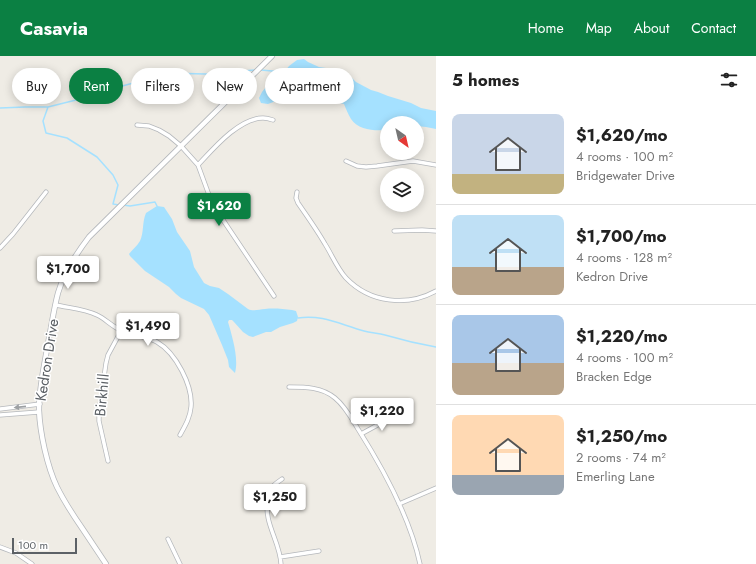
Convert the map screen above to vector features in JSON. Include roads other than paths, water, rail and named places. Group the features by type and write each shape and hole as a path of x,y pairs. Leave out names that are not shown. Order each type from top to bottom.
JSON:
{"street":[{"name":"Kedron Drive","path":"106,564 66,504 57,486 46,456 39,412 42,379 58,293 73,258 96,229 272,56"},
{"path":"198,165 220,142 242,124 261,118 273,120"},
{"path":"137,124 149,126 169,136 181,146 198,165 215,208 274,296"},
{"path":"346,161 357,166 366,167 413,161 436,165"},
{"path":"0,248 10,238 46,192"},
{"path":"297,192 296,198 298,203 323,240 337,267 354,286 374,296 387,300 398,301 425,296 436,291"},
{"path":"394,231 436,231"},
{"path":"56,305 86,311 97,315 121,331 157,342 168,350 176,361 187,382 191,398 189,416 180,435"},
{"name":"Birkhill","path":"108,461 99,421 99,412 108,355 121,331"},
{"path":"289,387 309,387 319,389 335,398 346,410 388,480 414,539 420,564"},
{"path":"0,409 40,404"},
{"path":"0,415 39,412"},
{"path":"361,434 394,416"},
{"path":"281,564 267,516 267,508 272,488 282,478"},
{"path":"399,504 436,488"},
{"path":"168,539 180,564"},
{"path":"0,547 16,553 32,564"},
{"path":"280,557 320,551"}],"water":[{"path":"304,59 319,67 326,68 287,68 297,60"},
{"path":"354,80 371,90 411,103 421,108 436,111 436,129 424,127 424,116 380,116 380,130 362,128 354,123 344,104 354,104"},
{"path":"265,88 265,104 261,103 259,98"},
{"path":"157,206 164,207 172,219 177,232 190,251 194,267 204,283 219,288 250,310 275,309 296,311 298,317 297,321 271,332 266,332 253,337 243,332 232,320 229,320 228,322 236,354 235,373 229,367 222,345 209,315 204,309 181,298 169,287 145,271 129,254 140,241 146,213"}],"waterway":[{"path":"261,70 265,70"},
{"path":"0,108 48,107 80,99 165,73 202,74"},
{"path":"48,107 43,121 46,133 67,138 97,157 113,175 118,185 113,204 119,205"},
{"path":"123,205 130,206 155,202 157,206"},
{"path":"298,318 307,317 323,319 367,332 382,334 410,342 436,347"}]}
